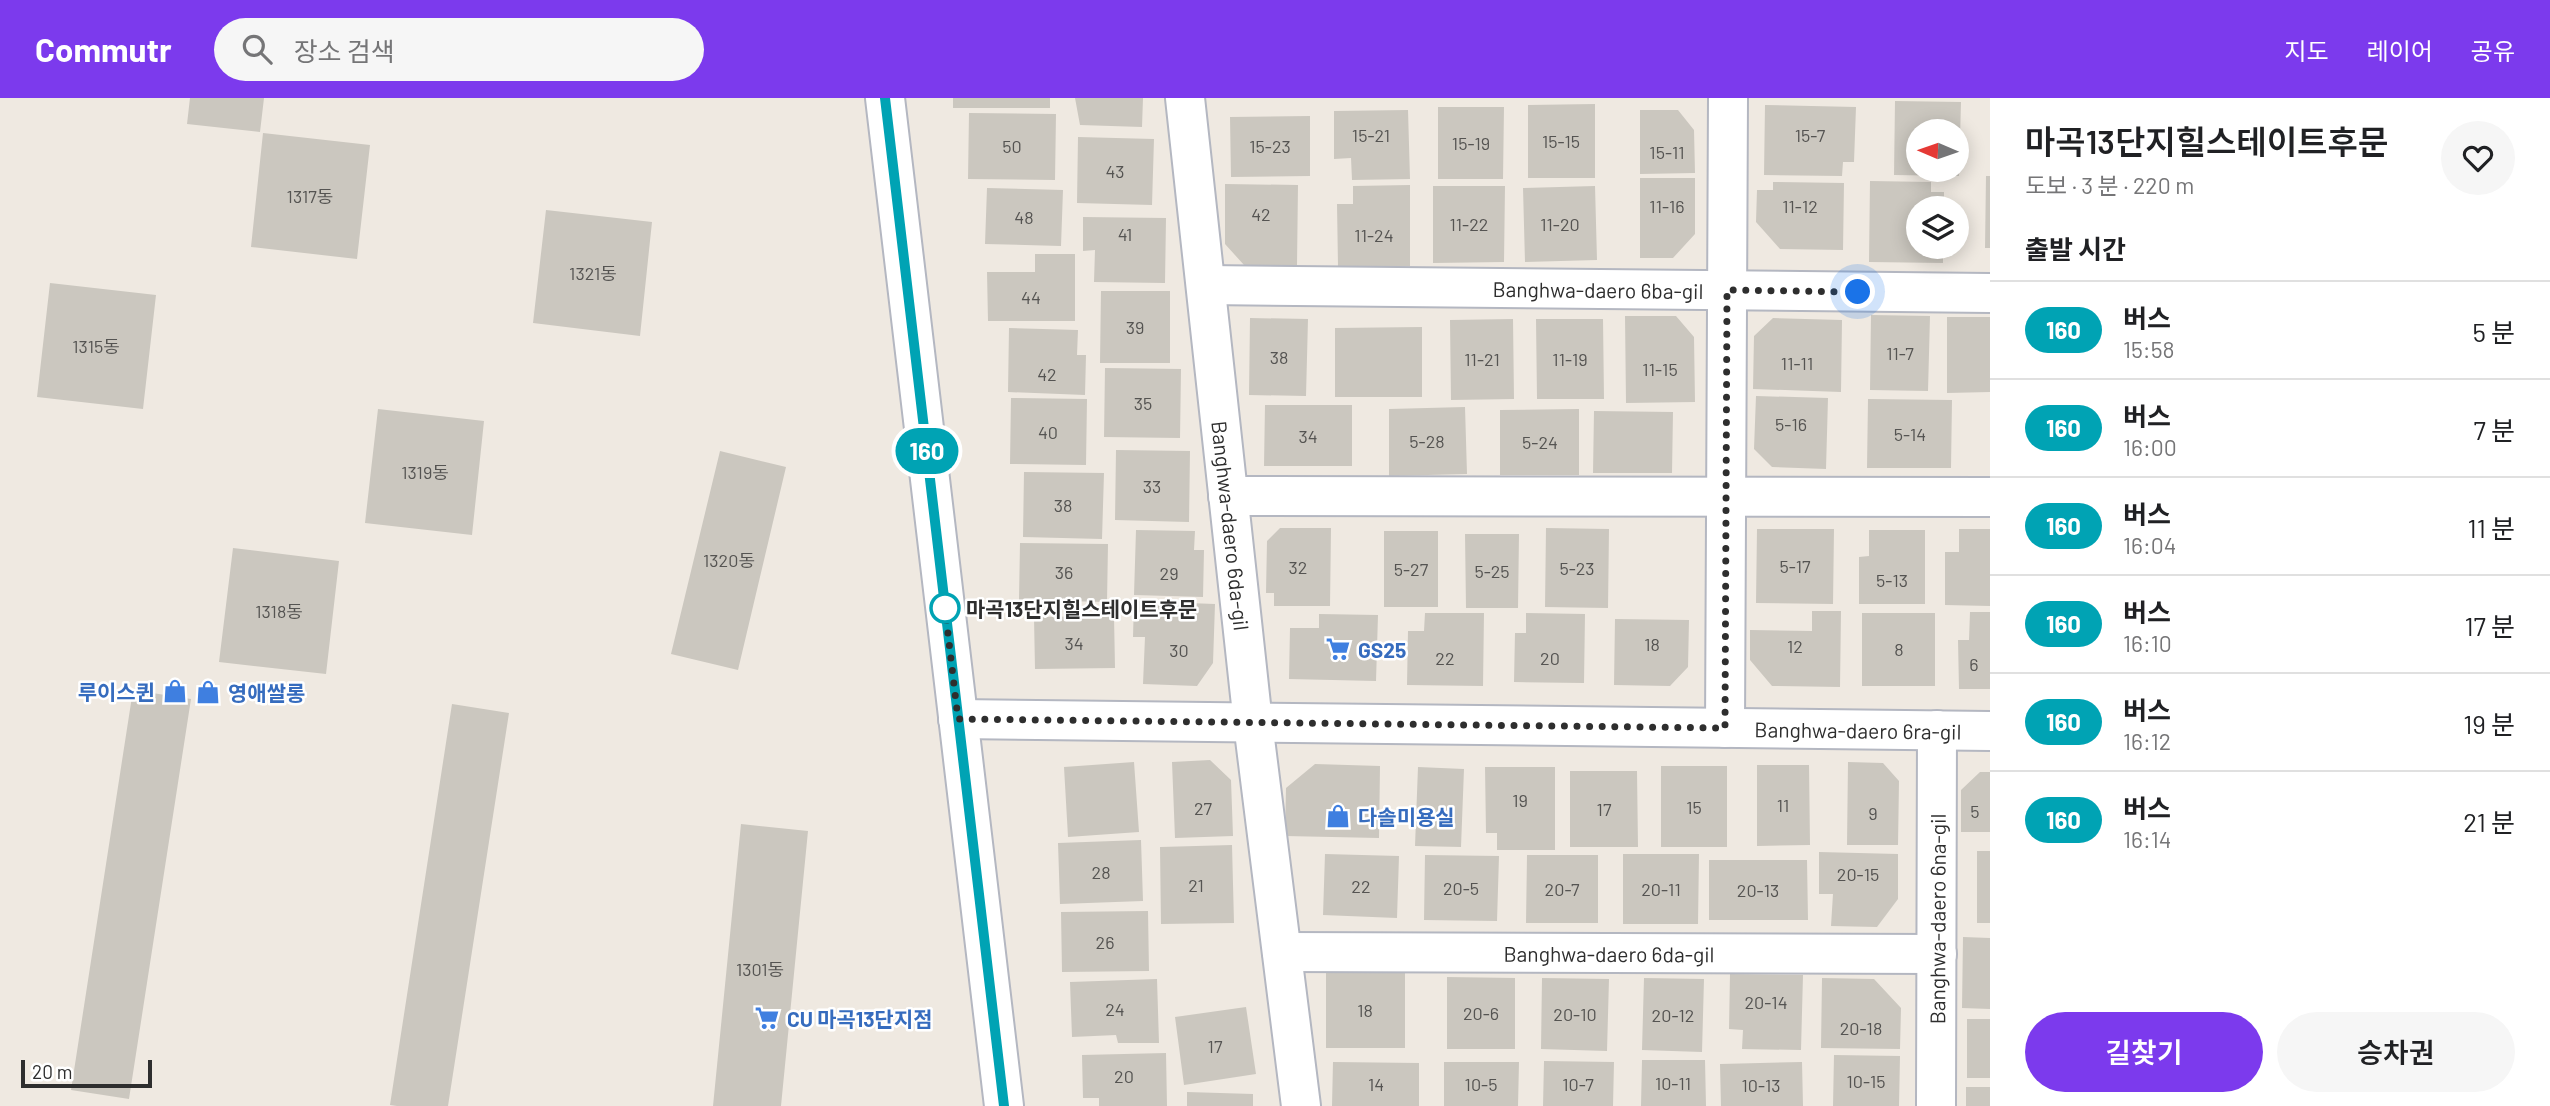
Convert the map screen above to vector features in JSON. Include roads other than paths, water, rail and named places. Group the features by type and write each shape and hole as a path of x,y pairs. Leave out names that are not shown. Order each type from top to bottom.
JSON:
{"street":[{"path":"885,98 1004,1106"},
{"name":"Banghwa-daero 6da-gil","path":"1185,98 1253,723 1301,1106"},
{"name":"Banghwa-daero 6ra-gil","path":"1725,728 1728,98"},
{"name":"Banghwa-daero 6ba-gil","path":"1206,285 1990,293"},
{"path":"1228,496 1990,498"},
{"name":"Banghwa-daero 6ra-gil","path":"958,719 1990,731"},
{"name":"Banghwa-daero 6na-gil","path":"1936,1106 1937,730"},
{"name":"Banghwa-daero 6da-gil","path":"1282,953 1937,954"}],"place":[{"name":"마곡13단지힐스테이트후문","path":"945,608"},
{"name":"GS25","path":"1338,649"},
{"name":"루이스퀸","path":"175,691"},
{"name":"영애쌀롱","path":"208,692"},
{"name":"다솔미용실","path":"1338,816"},
{"name":"CU 마곡13단지점","path":"767,1018"}]}
